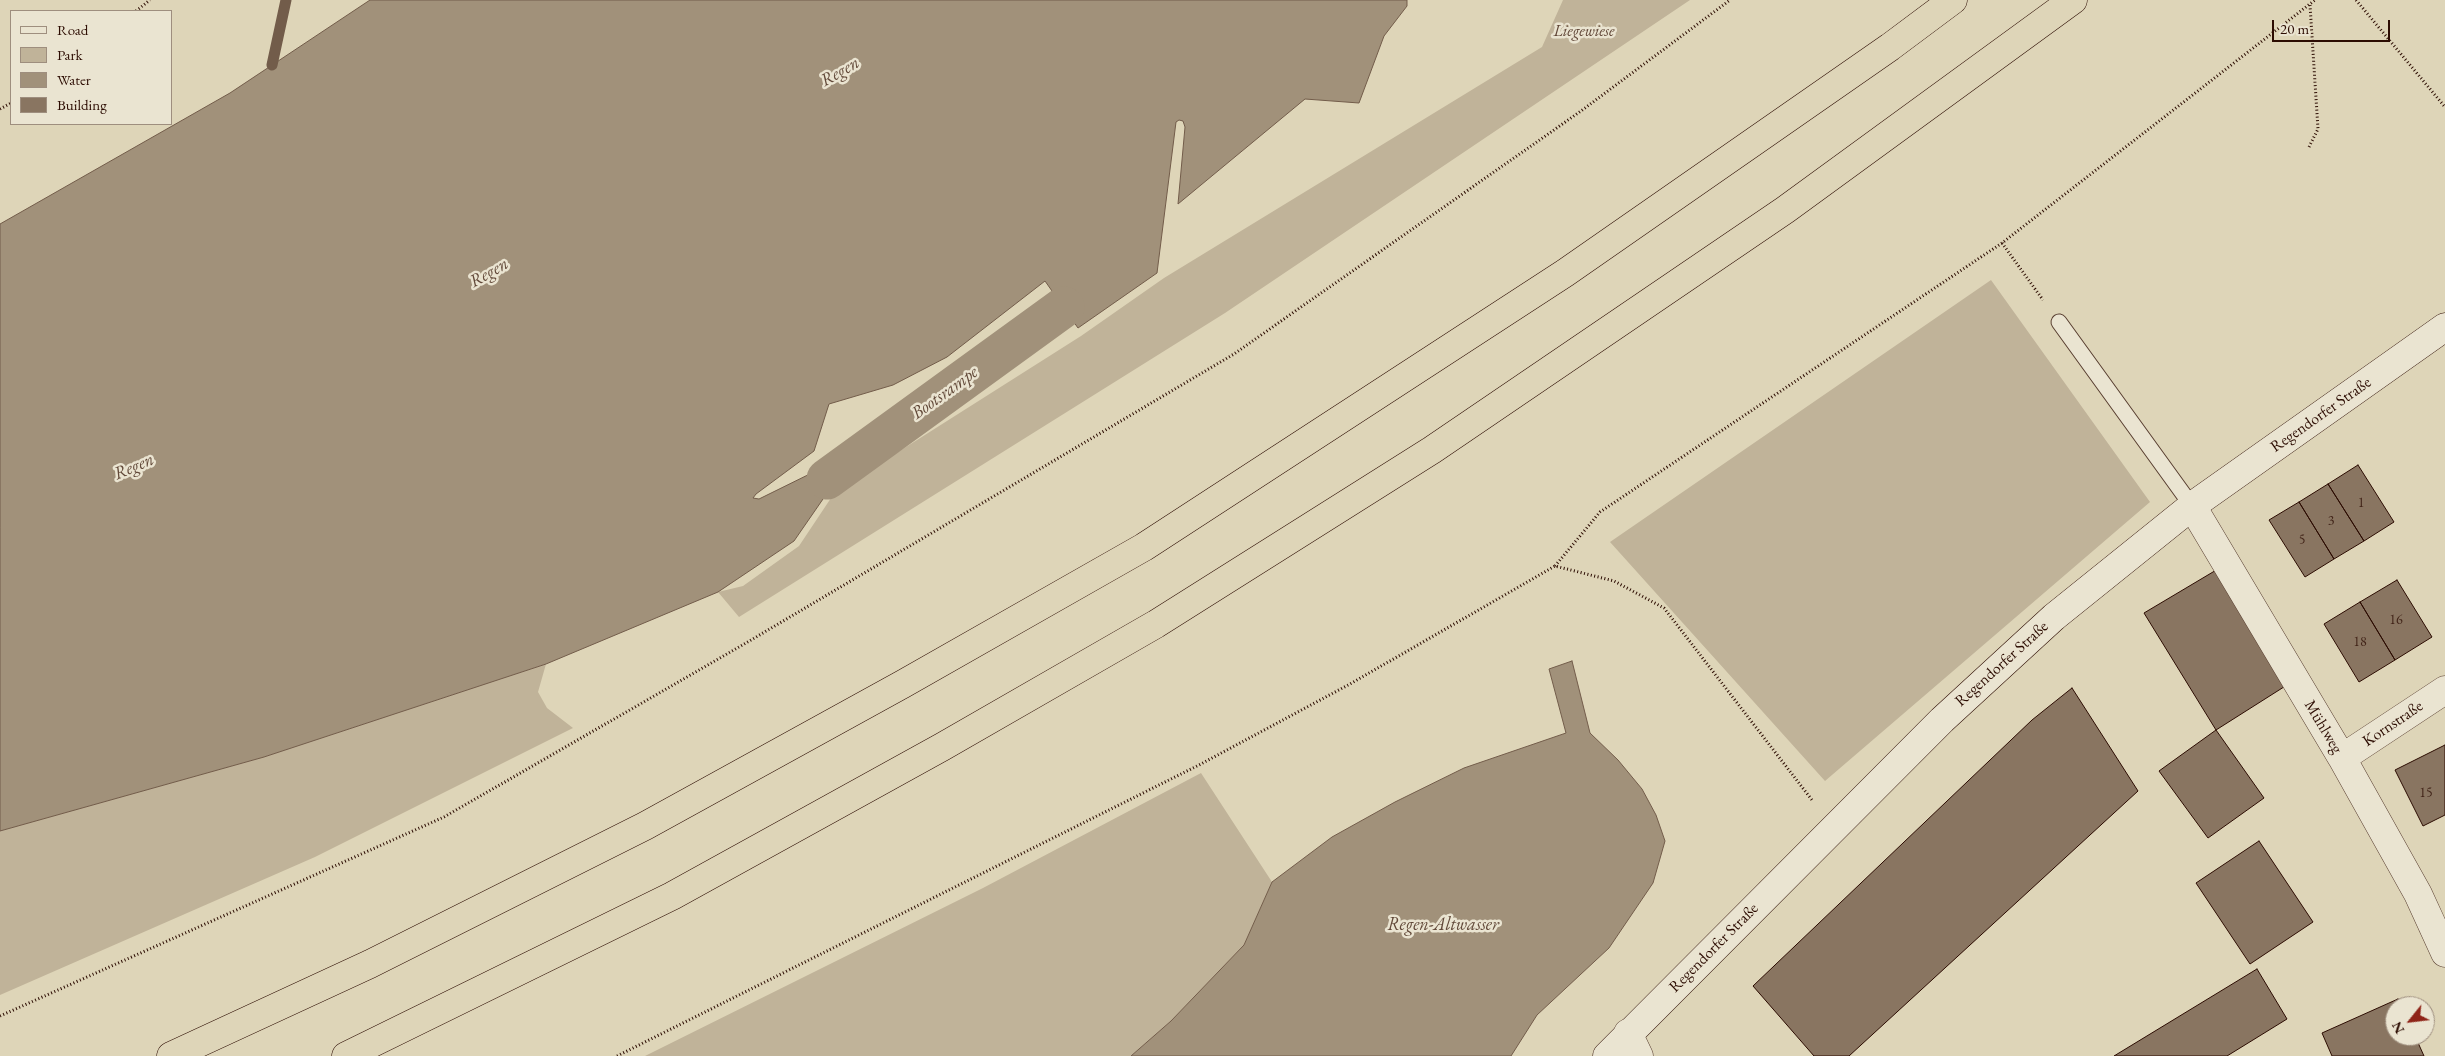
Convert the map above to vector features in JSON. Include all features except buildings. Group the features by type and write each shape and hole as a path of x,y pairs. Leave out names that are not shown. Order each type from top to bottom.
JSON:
{"highway":[{"path":"171,1056 370,964 645,826 903,684 1144,547 1565,273 1882,52 1953,0"},
{"path":"346,1056 672,896 942,747 1156,624 1432,450 1777,216 2073,0"}],"street":[{"name":"Regendorfer Straße","path":"1607,1056 1634,1044 1834,828 1942,720 2054,617 2192,506 2445,327"},
{"name":"Mühlweg","path":"2192,506 2342,758 2418,894 2445,953"},
{"name":"Kornstraße","path":"2342,758 2445,690"}],"lane":[{"path":"2059,322 2192,506"}],"path":[{"path":"137,10 150,0"},
{"path":"0,1016 444,817 746,643 1234,354 1573,117 1730,0"},
{"path":"617,1056 1199,765 1350,684 1555,566 1600,512 2002,244 2316,0"},
{"path":"2356,0 2445,107"},
{"path":"2309,147 2318,129 2310,4"},
{"path":"2002,244 2059,322"},
{"path":"1555,566 1614,581 1664,608 1834,828"}],"green space":[{"name":"Liegewiese","path":"1563,0 1690,0 1225,313 739,617 718,592 743,586 799,546 835,492 1081,336 1164,278 1542,47"},
{"path":"1991,280 2150,502 1825,781 1610,542"},
{"path":"546,664 538,692 547,708 573,728 315,857 0,995 0,831 264,757"},
{"path":"1201,773 1272,882 1244,945 1171,1021 1131,1056 645,1056 983,888"}],"water":[{"name":"Regen","path":"370,0 1407,0 1407,6 1384,36 1359,103 1305,99 1178,204 1185,127 1183,121 1179,120 1176,122 1157,273 1078,328 1045,281 947,357 893,385 829,404 814,451 753,498 759,499 828,465 827,479 832,486 794,541 718,592 546,664 264,757 0,831 0,224 230,93"},
{"name":"Regen-Altwasser","path":"1572,661 1590,733 1618,760 1642,789 1656,815 1665,841 1653,883 1609,948 1537,1015 1511,1056 1131,1056 1171,1021 1244,945 1272,882 1332,837 1395,802 1464,768 1566,733 1549,669"}],"waterway":[{"path":"272,65 286,0"},
{"name":"Bootsrampe","path":"827,479 1064,307"}]}
